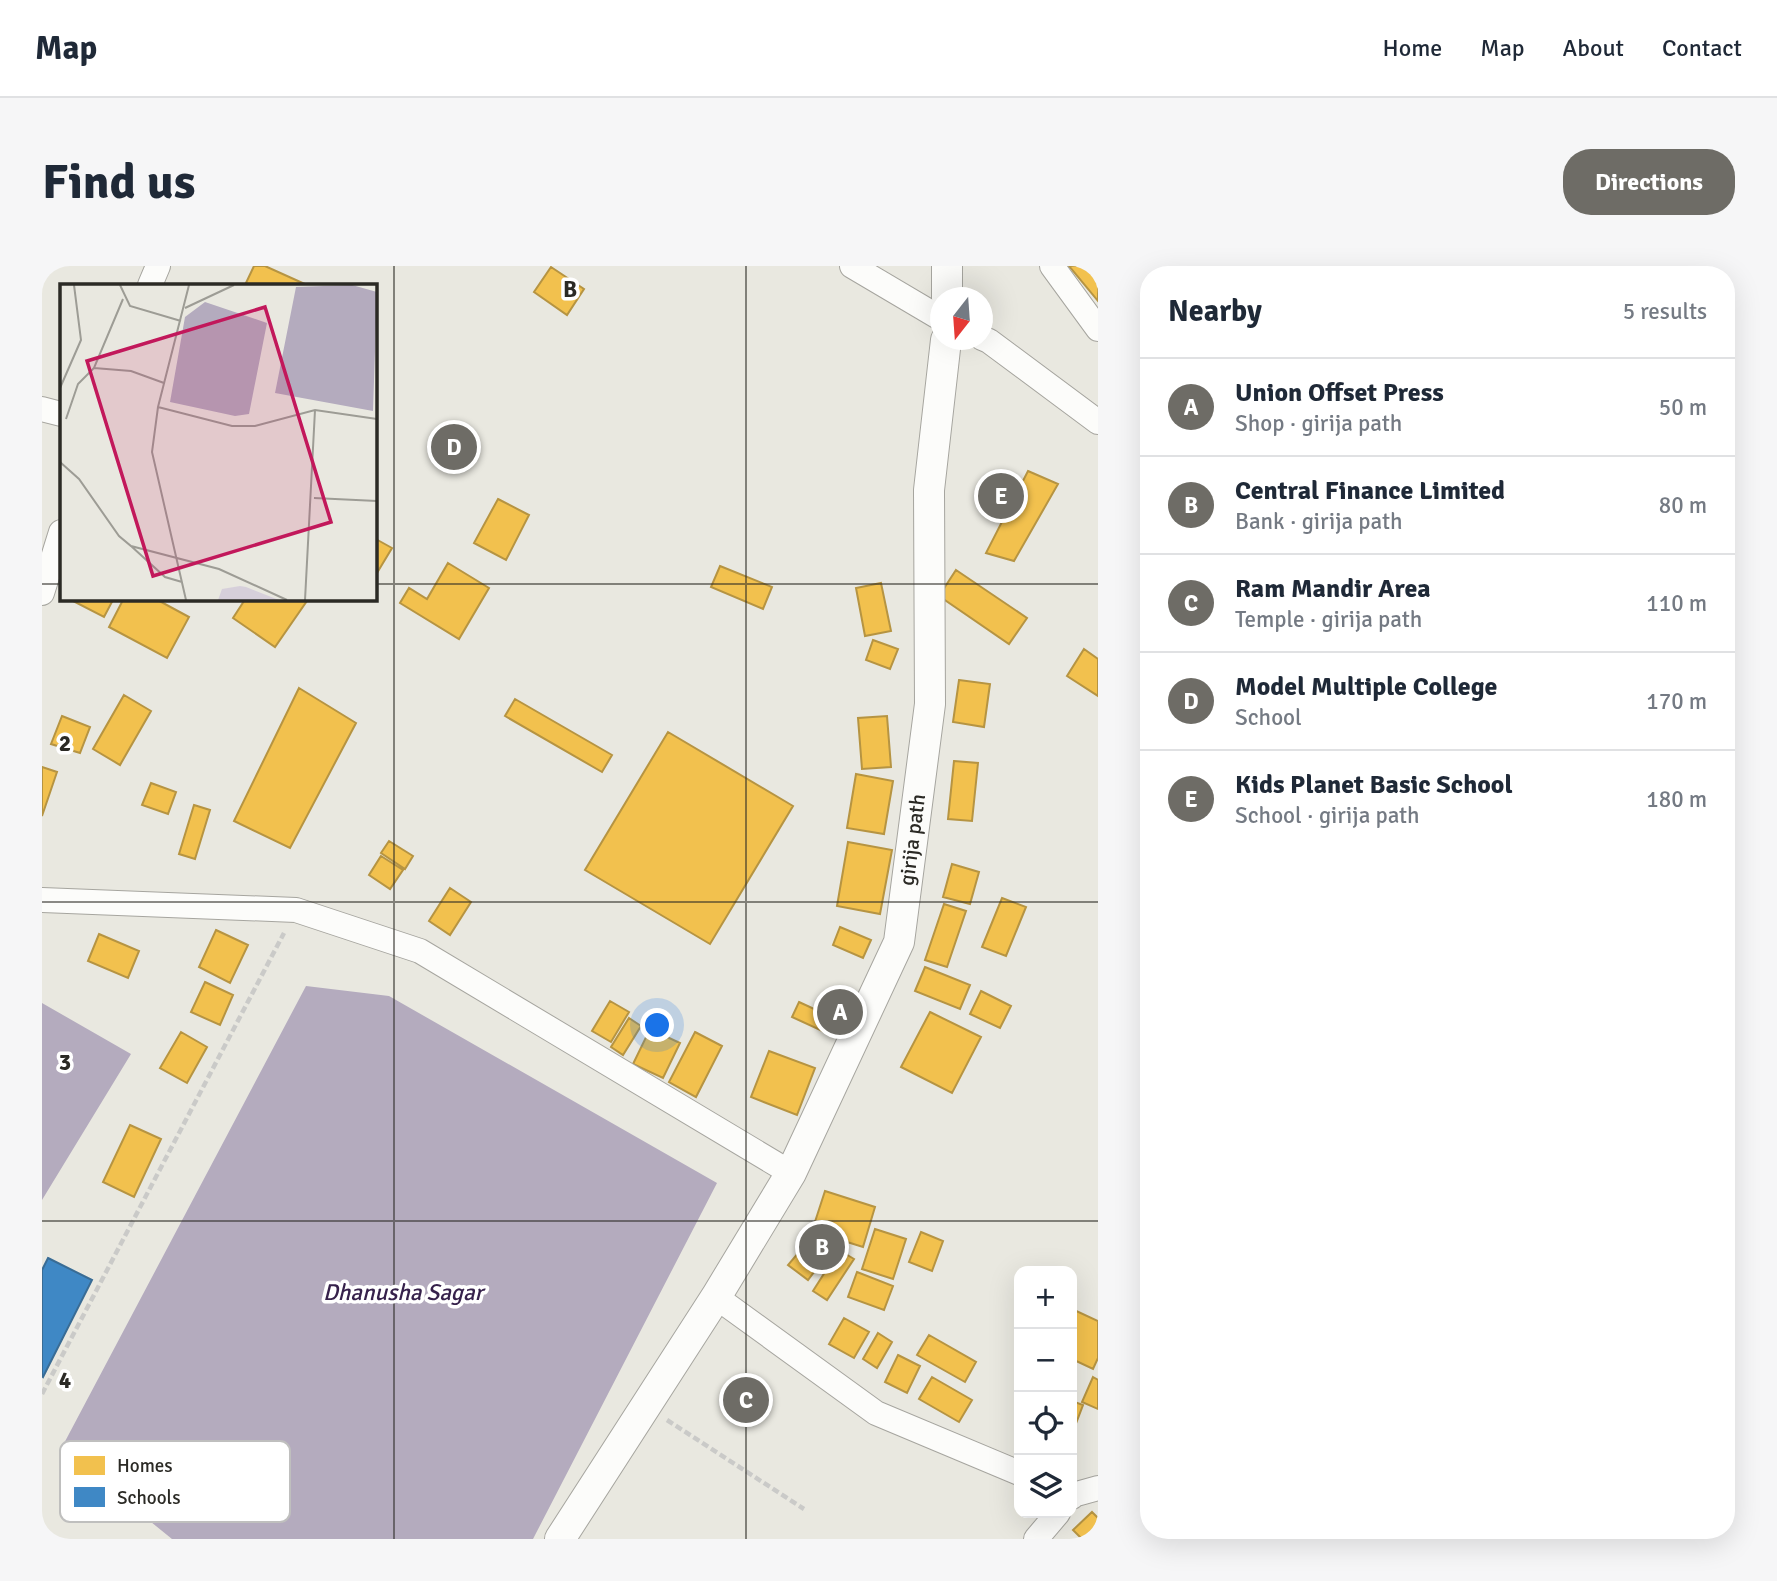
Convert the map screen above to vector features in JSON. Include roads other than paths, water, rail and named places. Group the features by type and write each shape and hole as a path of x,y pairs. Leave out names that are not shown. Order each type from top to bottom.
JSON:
{"main road":[{"path":"947,266 947,287"},
{"name":"girija path","path":"560,1539 716,1297 792,1173 899,942 930,704 929,491 945,350"}],"street":[{"path":"150,284 158,266"},
{"path":"852,266 930,311"},
{"path":"1052,266 1098,329"},
{"path":"993,344 1098,422"},
{"path":"42,409 60,414"},
{"path":"42,593 60,535"},
{"path":"42,901 296,910 420,951 792,1173"},
{"path":"716,1297 876,1413 1014,1470"},
{"path":"1077,1497 1098,1488"},
{"path":"1036,1539 1054,1518"}],"water":[{"name":"Dhanusha Sagar","path":"306,986 389,996 717,1183 533,1539 172,1539 151,1522 290,1522 290,1441 65,1441"},
{"path":"42,1003 131,1054 42,1200"}],"place":[{"name":"Model Multiple College","path":"454,447"},
{"name":"Kids Planet Basic School","path":"1001,496"},
{"name":"Union Offset Press","path":"840,1012"},
{"name":"Central Finance Limited","path":"822,1247"},
{"name":"Ram Mandir Area","path":"746,1400"}]}
